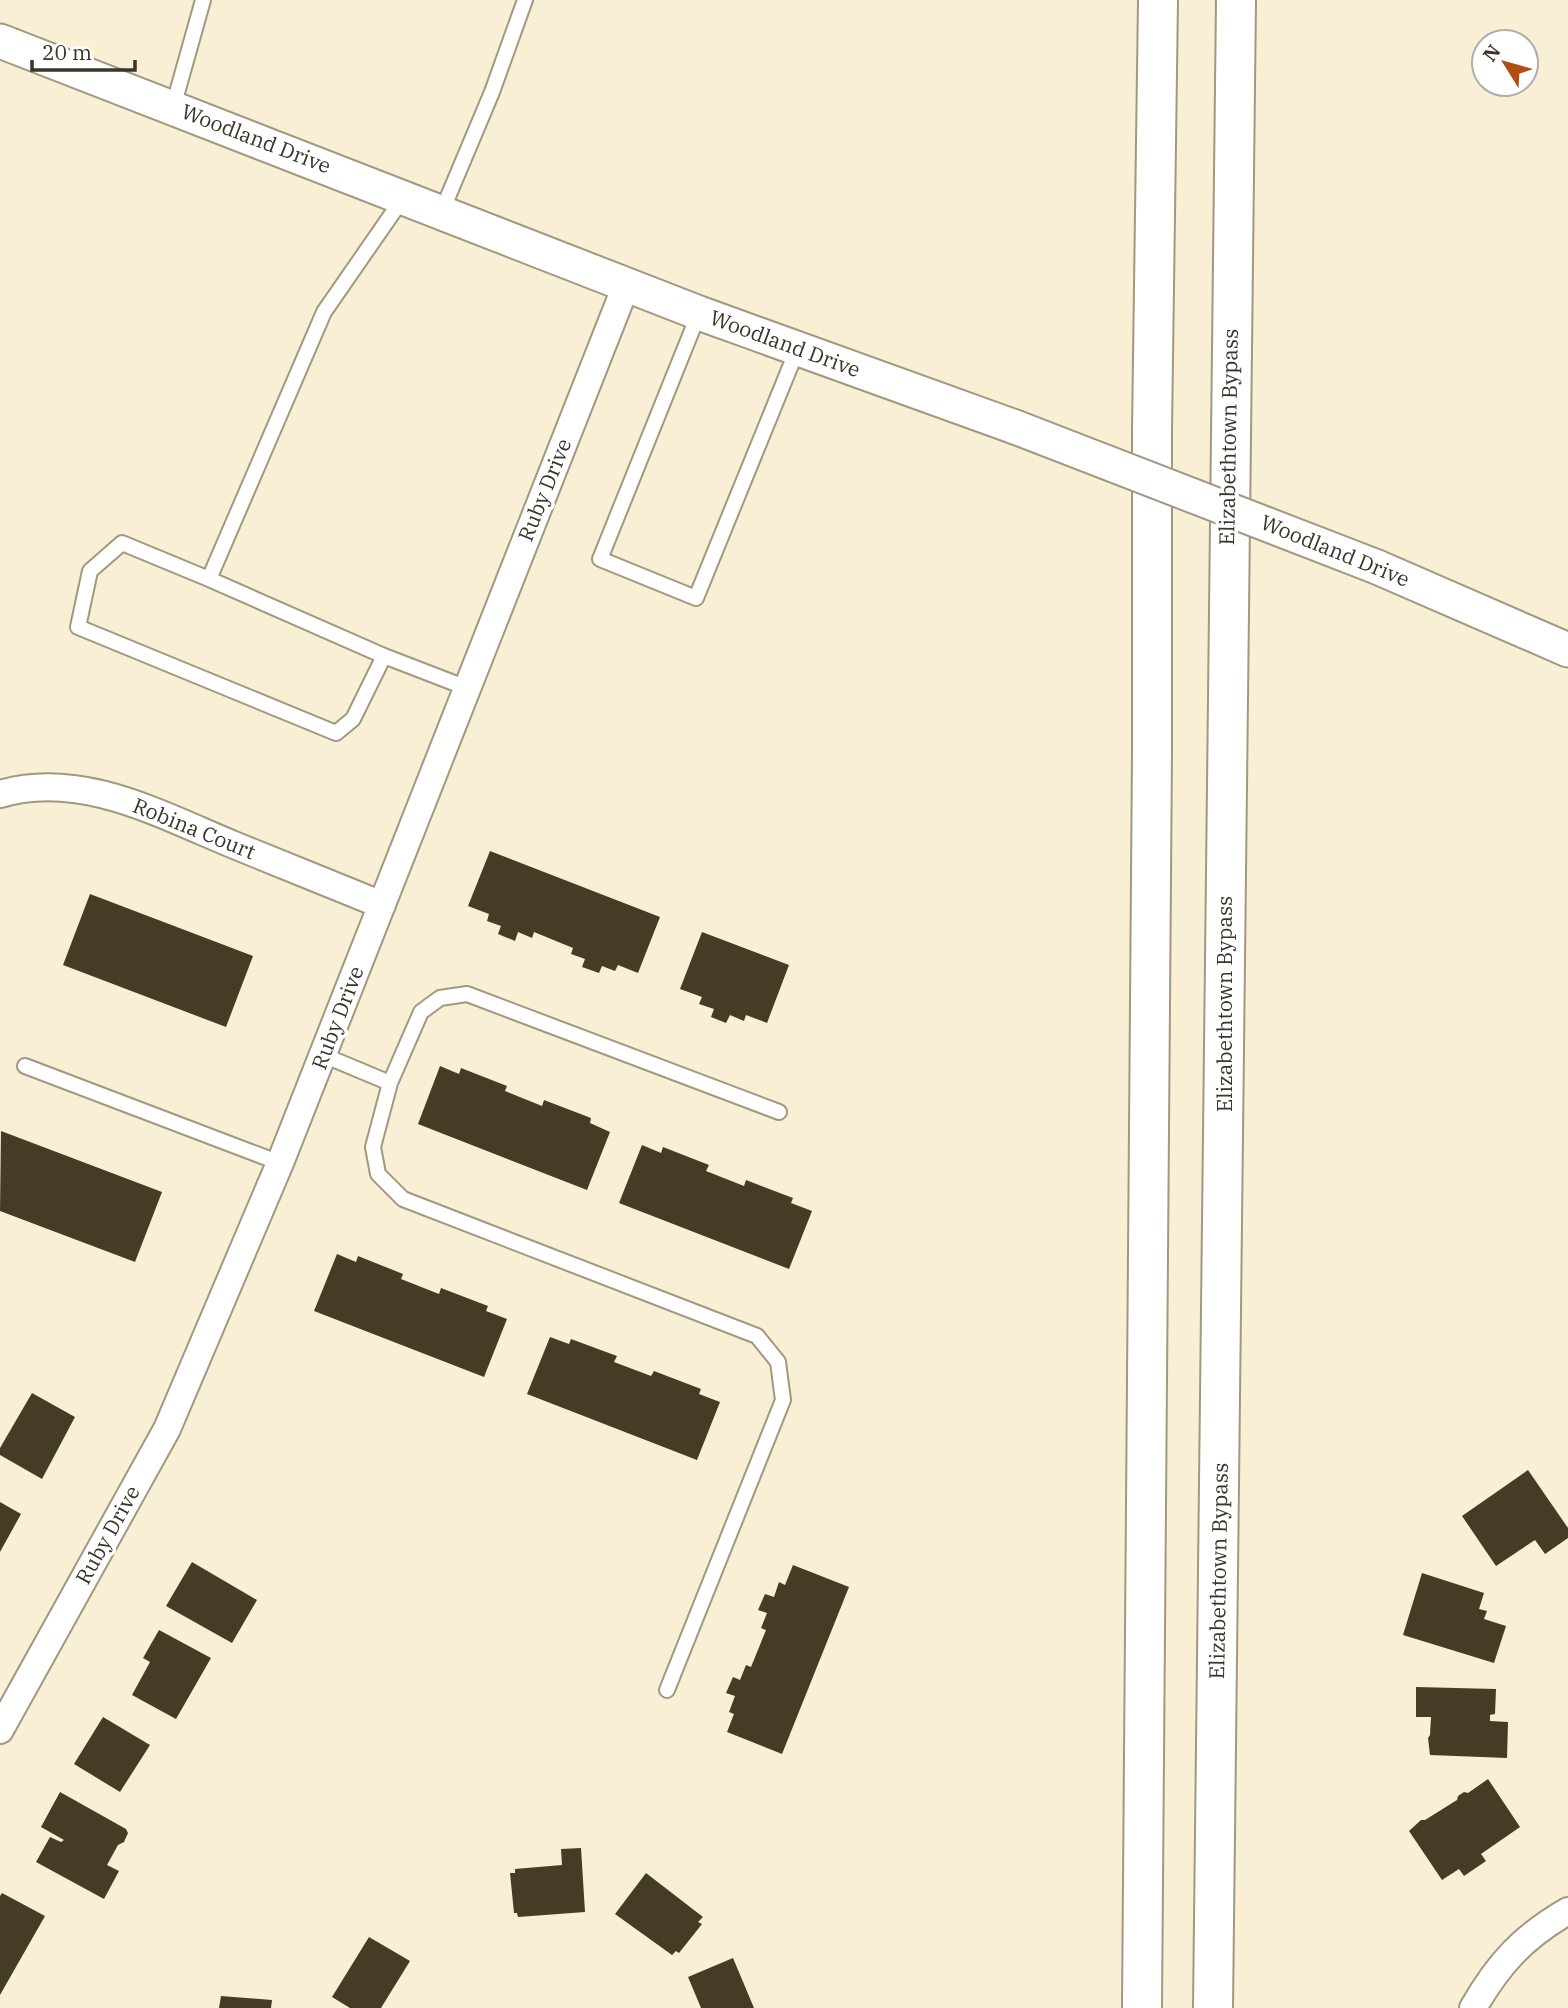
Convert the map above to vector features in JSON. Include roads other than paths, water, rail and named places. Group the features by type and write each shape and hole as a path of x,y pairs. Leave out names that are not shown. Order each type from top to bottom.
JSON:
{"highway":[{"path":"1142,2008 1152,430 1158,0"},
{"name":"Elizabethtown Bypass","path":"1213,2008 1236,0"}],"street":[{"name":"Woodland Drive","path":"0,41 699,313 1014,427 1377,566 1568,650"},
{"name":"Ruby Drive","path":"0,1730 167,1429 281,1163 627,283"},
{"name":"Robina Court","path":"0,794 15,789 41,787 93,791 143,807 382,905"},
{"path":"1473,2008 1515,1948 1542,1926 1568,1911"}],"lane":[{"path":"173,107 203,0"},
{"path":"442,211 492,92 525,0"},
{"path":"209,579 324,312 404,196"},
{"path":"699,313 600,559 696,598 797,350"},
{"path":"384,656 353,719 336,733 78,627 90,571 122,543 384,656 467,688"},
{"path":"667,1690 783,1400 778,1362 757,1336 403,1199 378,1174 373,1147 390,1083 421,1012 440,998 467,994 779,1112"},
{"path":"323,1055 390,1083"},
{"path":"25,1066 281,1163"}]}
